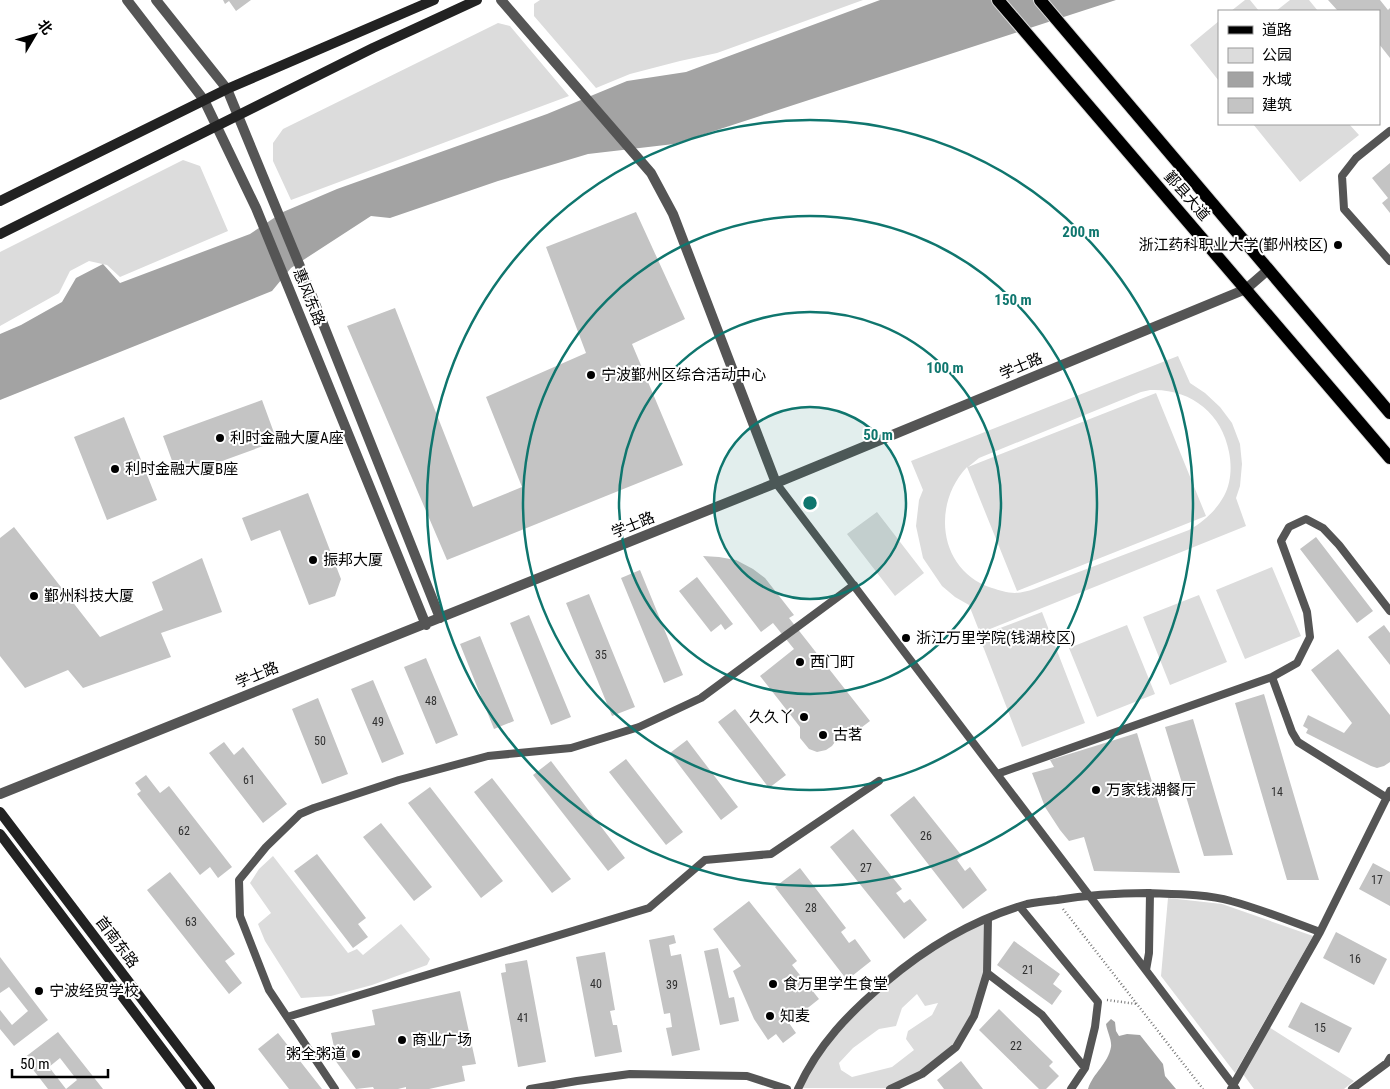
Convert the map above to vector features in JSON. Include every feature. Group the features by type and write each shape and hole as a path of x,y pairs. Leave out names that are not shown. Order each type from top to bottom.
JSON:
{"main road":[{"path":"0,201 227,89 434,0"},
{"path":"0,234 373,48 476,0"},
{"name":"鄞县大道","path":"998,0 1390,458"},
{"name":"鄞县大道","path":"1040,0 1390,413"},
{"name":"首南东路","path":"0,812 210,1089"},
{"name":"首南东路","path":"0,834 192,1089"}],"street":[{"name":"惠风东路","path":"127,0 204,100 217,126 256,208 426,625"},
{"name":"惠风东路","path":"156,0 227,89 306,281 440,618"},
{"path":"501,0 651,173 673,214 776,484"},
{"name":"学士路","path":"0,794 776,484 1246,289 1269,269"}],"lane":[{"path":"1390,131 1356,158 1342,176 1344,209 1390,261"},
{"path":"776,484 998,774 1233,1088 1320,932 1389,795 1298,742 1292,732 1272,677"},
{"path":"998,774 1272,677 1297,662 1310,637 1307,612 1281,540 1289,527 1306,519 1322,528 1338,544 1390,611"},
{"path":"335,1089 269,990 240,916 239,880 266,847 300,814 399,780 488,756 572,748 639,727 701,698 854,585"},
{"path":"287,1016 649,908 704,860 771,854 879,781"},
{"path":"1146,970 1149,952 1150,893"},
{"path":"798,1089 806,1070 821,1047 840,1024 905,967 938,944 988,918 1029,904 1089,895 1176,894 1229,900 1320,932"},
{"path":"1020,907 1098,1002 1095,1027 1085,1068 1071,1089"},
{"path":"890,1089 922,1074 956,1048 974,1016 987,972 988,918"},
{"path":"987,972 1042,1016 1085,1068"},
{"path":"1352,1089 1387,1063 1390,1058"},
{"path":"530,1089 630,1074 747,1076 787,1089"}],"path":[{"path":"1056,900 1203,1089"},
{"path":"1096,999 1137,1004"}],"green space":[{"path":"540,0 863,0 717,53 630,74 596,88 534,16 534,4"},
{"path":"1245,0 1250,0 1258,10 1232,10"},
{"path":"1290,0 1309,0 1317,10 1277,10"},
{"path":"1218,22 1218,80 1190,45"},
{"path":"498,23 510,26 569,96 291,200 273,161 273,143 283,129"},
{"path":"1254,125 1350,125 1359,135 1300,182"},
{"path":"183,160 200,166 228,231 120,277 107,265 89,261 70,271 59,293 0,326 0,252"},
{"path":"1178,356 1190,383 1205,393 1220,407 1232,423 1240,444 1242,464 1240,486 1236,498 1246,526 980,633 969,605 955,597 942,586 923,558 916,526 919,500 923,490 911,461","holes":["1165,390 1191,398 1202,406 1219,426 1225,438 1230,463 1228,486 1224,496 1213,512 1204,520 1189,530 1022,592 1015,593 992,588 974,579 961,567 951,552 946,535 945,518 948,500 956,482 967,467 1017,591 1206,516 1156,393 968,467 979,458 1141,392"]},
{"path":"877,512 924,573 895,596 847,534"},
{"path":"1272,567 1301,636 1245,659 1216,590"},
{"path":"1199,595 1227,662 1170,685 1143,617"},
{"path":"1042,612 1085,723 1022,747 979,636"},
{"path":"1127,625 1155,694 1097,717 1069,648"},
{"path":"273,856 348,953 357,949 363,955 401,924 430,959 427,965 372,985 331,996 301,998 265,941 258,924 271,913 250,883 259,869"},
{"path":"1168,898 1222,904 1313,936 1235,1073 1161,976"},
{"path":"985,922 983,977 973,1016 955,1047 922,1071 888,1088 800,1088 812,1067 841,1028 876,993 894,977 934,949","holes":["917,994 925,1006 938,1003 932,1015 908,1031 906,1039 914,1050 892,1067 852,1077 841,1070 839,1063 853,1048 879,1029 896,1026 902,1008"]},
{"path":"1269,1027 1354,1081 1344,1089 1254,1089 1243,1074"}],"water":[{"path":"880,0 1116,0 674,144 588,154 498,181 390,218 371,216 291,268 272,291 0,400 0,334 21,325 62,302 76,278 103,264 120,283 250,234 283,212 337,189 547,114 627,81 686,72"},
{"path":"1111,1019 1115,1022 1116,1031 1119,1036 1127,1034 1140,1035 1163,1064 1165,1076 1176,1089 1088,1089 1093,1078 1104,1064 1111,1047 1106,1024"}],"building":[{"path":"223,0 251,0 236,11 229,1 225,4"},
{"path":"1328,0 1380,0 1388,10 1390,8 1390,58 1380,45 1380,10 1337,10"},
{"path":"1390,163 1390,213 1382,203 1388,198 1372,178"},
{"name":"宁波鄞州区综合活动中心","path":"636,212 685,319 632,344 683,465 447,560 347,326 395,308 473,507 522,487 486,397 586,353 546,247"},
{"name":"利时金融大厦A座","path":"262,400 277,441 178,477 163,436"},
{"name":"利时金融大厦B座","path":"124,417 157,500 107,520 74,437"},
{"name":"振邦大厦","path":"308,493 341,579 335,596 309,605 280,530 251,541 242,518"},
{"name":"鄞州科技大厦","path":"14,527 100,637 163,610 152,582 202,558 222,612 161,633 171,657 83,688 68,670 25,688 0,656 0,538"},
{"path":"1316,537 1373,611 1357,623 1300,549"},
{"name":"西门町","path":"703,556 736,560 765,578 794,615 789,618 870,721 845,740 839,730 837,739 826,750 817,752 809,749 800,738 800,727 760,676 794,649 773,623 761,632"},
{"path":"640,570 683,675 664,683 621,578"},
{"path":"697,577 733,624 725,630 721,624 711,632 679,591"},
{"path":"589,594 635,707 612,716 566,603"},
{"path":"529,615 571,717 551,725 510,623"},
{"path":"1384,625 1390,633 1390,665 1368,637"},
{"path":"480,636 514,721 494,729 460,644"},
{"path":"1338,649 1390,715 1390,762 1384,766 1377,768 1371,766 1306,733 1308,729 1303,726 1308,715 1344,733 1352,723 1311,670"},
{"path":"426,658 458,735 436,744 404,667"},
{"path":"373,680 404,754 382,763 351,689"},
{"path":"1264,694 1319,880 1287,880 1235,703"},
{"path":"318,698 348,774 322,784 292,709"},
{"path":"735,709 786,775 769,788 718,722"},
{"path":"1193,719 1233,855 1204,856 1165,727"},
{"name":"万家钱湖餐厅","path":"1137,733 1180,873 1094,871 1084,837 1069,841 1060,830 1045,807 1032,773 1054,767 1050,760"},
{"path":"687,740 738,807 721,820 670,753"},
{"path":"224,742 234,755 243,747 287,804 263,823 209,753"},
{"path":"626,759 683,832 666,845 609,772"},
{"path":"551,761 625,858 608,871 533,775"},
{"path":"146,775 160,793 169,786 232,867 218,878 210,867 200,875 137,794 141,791 135,783"},
{"path":"492,778 571,879 552,893 474,792"},
{"path":"430,787 503,881 481,898 408,803"},
{"path":"914,796 962,856 957,860 965,871 970,867 987,890 963,909 890,815"},
{"path":"381,823 432,887 414,901 363,837"},
{"path":"853,829 902,889 896,893 904,903 910,899 927,920 904,939 830,847"},
{"path":"317,854 366,918 358,924 368,937 353,948 294,871"},
{"path":"1373,863 1390,872 1390,906 1359,889"},
{"path":"800,868 846,928 841,932 849,943 855,939 871,961 847,980 775,887"},
{"path":"170,872 235,954 225,961 242,983 229,994 147,890"},
{"name":"食万里学生食堂","path":"749,901 797,961 792,965 819,999 789,1023 796,1033 783,1043 776,1034 768,1040 754,1019 733,971 741,966 713,929"},
{"path":"1336,932 1387,959 1374,985 1323,958"},
{"path":"674,935 676,943 669,945 671,956 681,954 700,1050 672,1056 666,1028 672,1027 670,1013 664,1014 649,940"},
{"path":"1014,941 1060,974 1053,984 1062,991 1052,1005 997,965"},
{"path":"718,948 729,998 734,997 739,1021 720,1025 704,951"},
{"path":"605,952 615,1010 610,1011 613,1025 617,1025 622,1052 595,1057 576,957"},
{"path":"0,957 48,1020 14,1046 0,1029 0,1010 12,1025 28,1011 9,987 0,993"},
{"path":"527,960 546,1062 518,1067 501,973 506,972 505,964"},
{"name":"商业广场","path":"460,991 476,1064 462,1066 465,1081 429,1089 406,1089 406,1087 374,1089 373,1087 356,1089 327,1049 334,1047 331,1033 375,1025 372,1010"},
{"path":"1301,1002 1352,1028 1339,1053 1288,1027"},
{"path":"999,1009 1053,1062 1049,1066 1059,1076 1046,1089 1039,1089 979,1030"},
{"path":"58,1032 103,1089 66,1089 48,1089 24,1058","holes":["60,1058 77,1080 66,1089 49,1067"]},
{"path":"278,1033 322,1089 289,1089 258,1049"},
{"path":"961,1061 983,1089 944,1089 937,1080"}],"place":[{"name":"浙江药科职业大学(鄞州校区)","path":"1338,245"},
{"name":"宁波鄞州区综合活动中心","path":"591,375"},
{"name":"利时金融大厦A座","path":"220,438"},
{"name":"利时金融大厦B座","path":"115,469"},
{"name":"振邦大厦","path":"313,560"},
{"name":"鄞州科技大厦","path":"34,596"},
{"name":"浙江万里学院(钱湖校区)","path":"906,638"},
{"name":"西门町","path":"800,662"},
{"name":"久久丫","path":"804,717"},
{"name":"古茗","path":"823,735"},
{"name":"万家钱湖餐厅","path":"1096,790"},
{"name":"食万里学生食堂","path":"773,984"},
{"name":"宁波经贸学校","path":"39,991"},
{"name":"知麦","path":"770,1016"},
{"name":"商业广场","path":"402,1040"},
{"name":"粥全粥道","path":"356,1054"}]}
